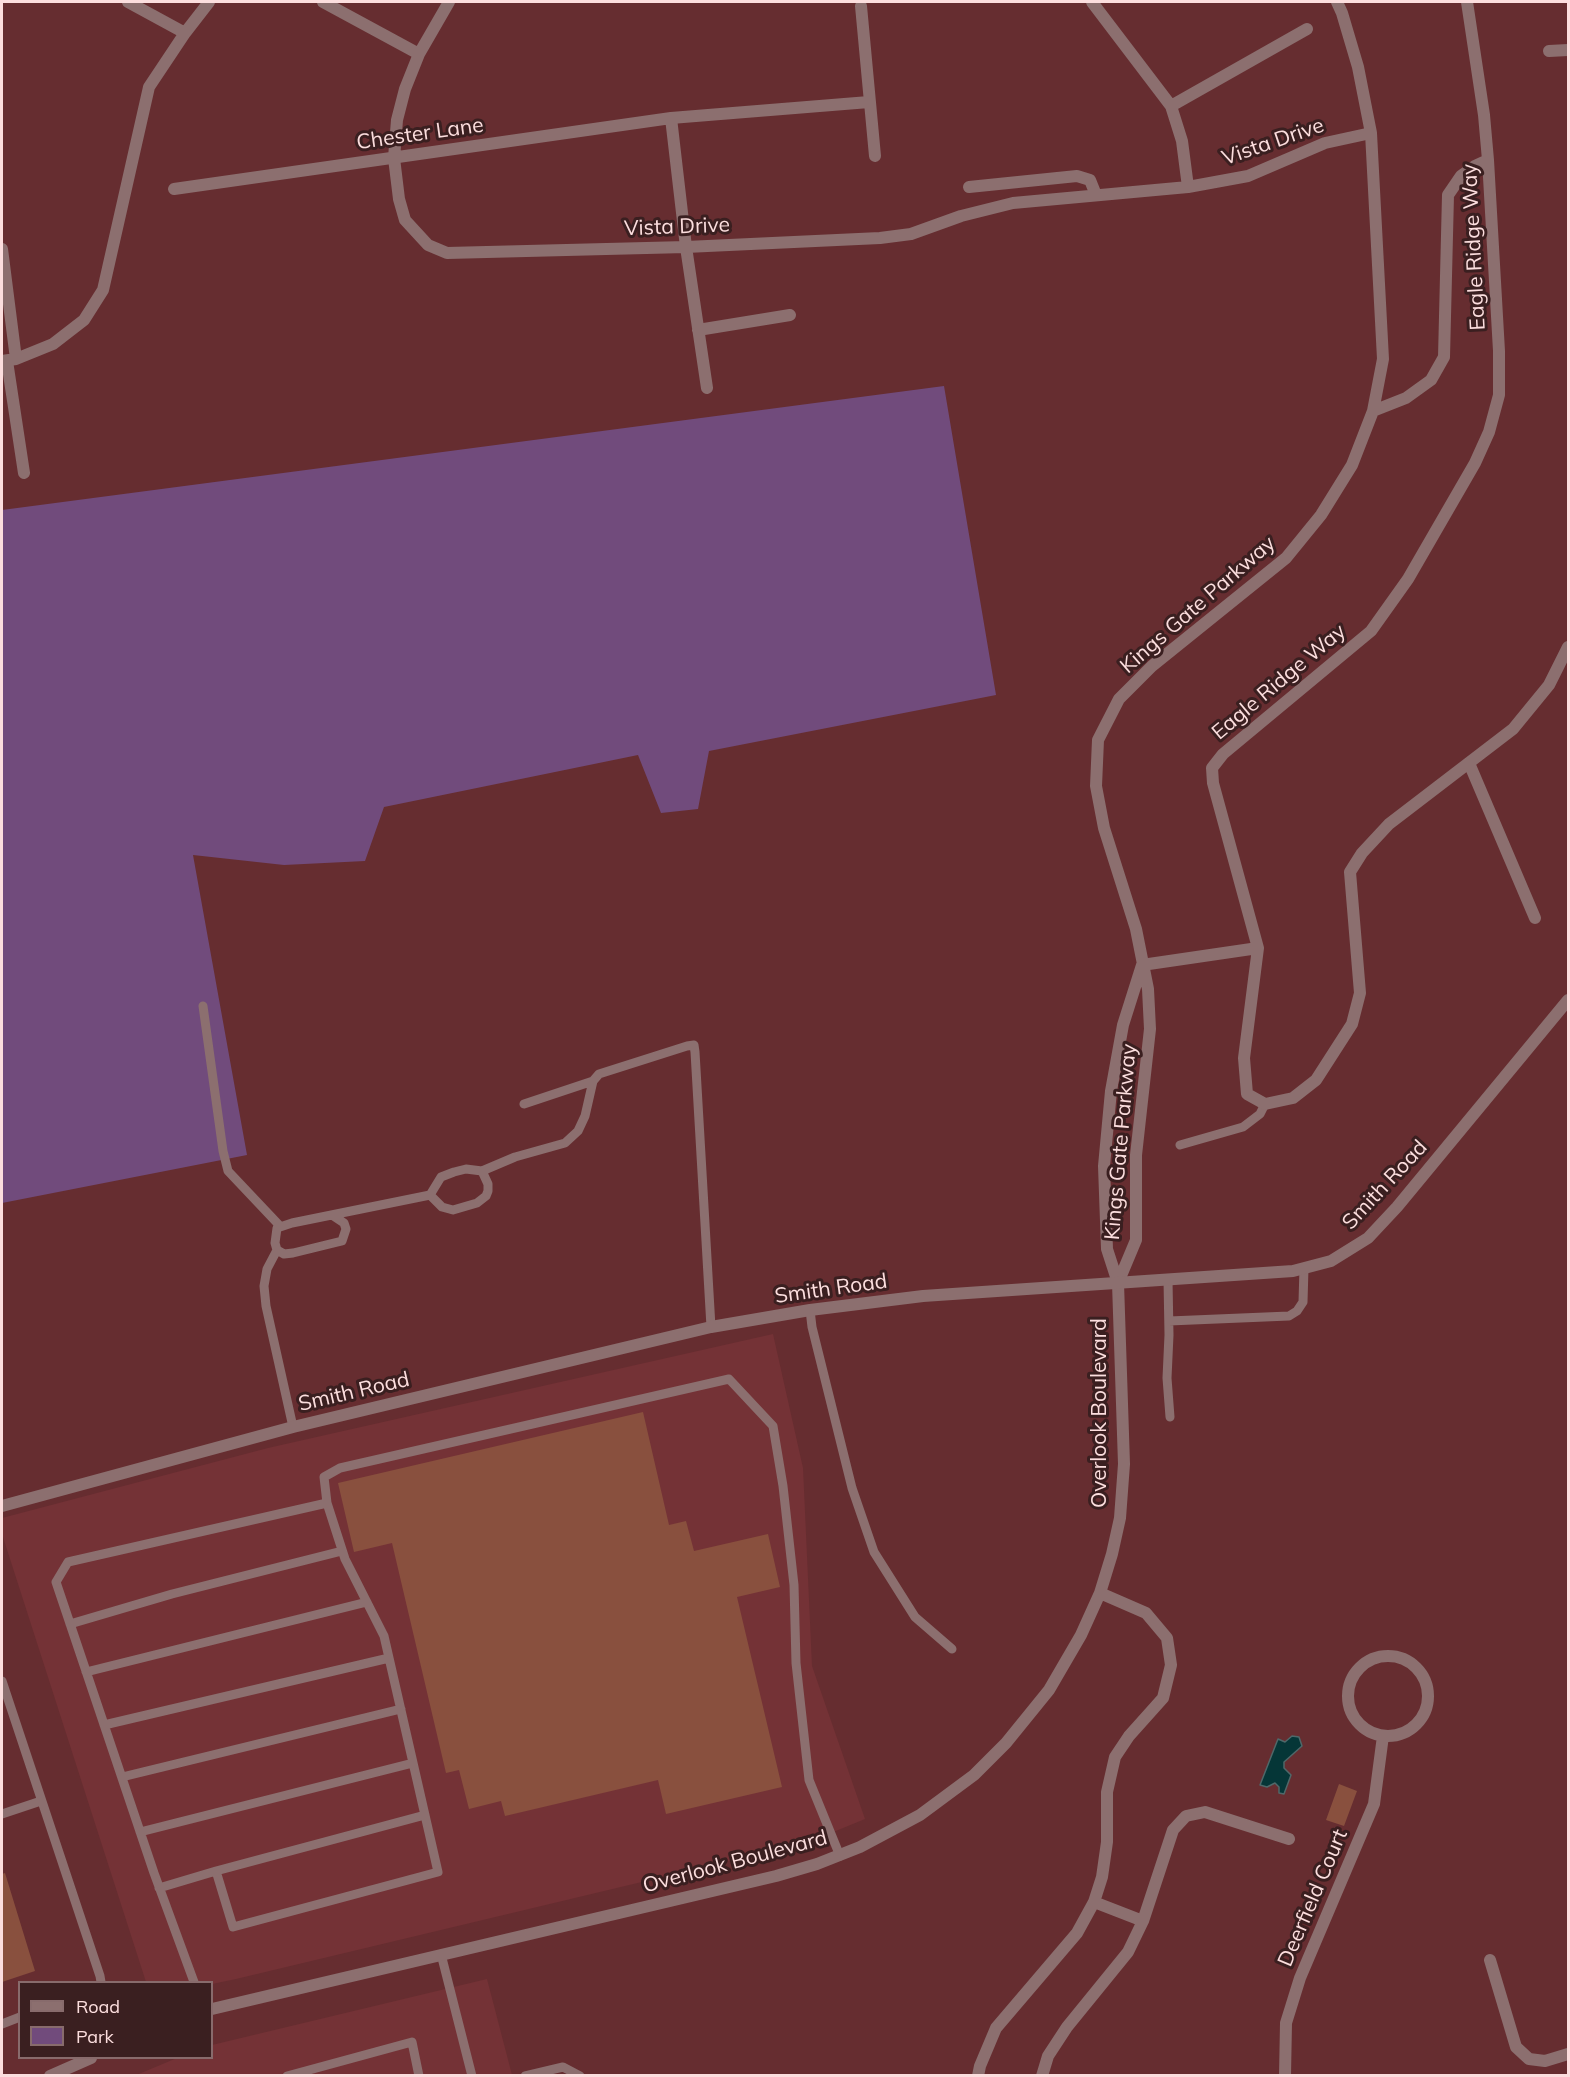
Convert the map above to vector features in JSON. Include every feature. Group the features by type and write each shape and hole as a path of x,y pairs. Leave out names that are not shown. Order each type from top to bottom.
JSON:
{"street":[{"path":"128,2 185,33"},
{"path":"8,360 53,344 84,320 103,290 149,87 209,2"},
{"path":"323,2 419,54"},
{"name":"Vista Drive","path":"449,2 419,54 405,89 397,120 394,158 399,199 405,220 428,245 447,253 686,247 880,238 911,234 961,216 1013,203 1188,187 1248,176 1325,143 1371,133"},
{"path":"1092,2 1171,106 1182,141 1188,187"},
{"name":"Kings Gate Parkway","path":"1118,1283 1136,1240 1136,1155 1150,1029 1148,989 1136,929 1104,828 1096,786 1098,740 1119,699 1152,666 1286,558 1321,514 1352,465 1373,411 1383,359 1371,133 1358,66 1342,13 1336,2"},
{"name":"Eagle Ridge Way","path":"1265,1104 1247,1094 1244,1058 1258,948 1213,783 1212,768 1223,754 1371,631 1408,579 1475,463 1489,432 1499,395 1499,351 1484,115 1467,2"},
{"path":"861,6 875,156"},
{"path":"1171,106 1306,29"},
{"path":"1549,51 1569,50"},
{"name":"Chester Lane","path":"174,189 671,118 869,102"},
{"path":"671,118 686,247 707,388"},
{"path":"1373,411 1406,398 1431,380 1444,357 1448,195 1461,176 1488,160"},
{"path":"969,187 1077,176 1090,180 1096,195"},
{"path":"2,249 8,360 24,473"},
{"path":"698,330 790,315"},
{"path":"1265,1104 1293,1098 1316,1080 1352,1024 1360,993 1350,873 1362,853 1389,824 1513,729 1549,685 1569,647"},
{"path":"1468,763 1536,918"},
{"path":"1142,964 1258,948"},
{"name":"Kings Gate Parkway","path":"1118,1283 1107,1249 1104,1166 1111,1091 1123,1024 1142,964"},
{"name":"Smith Road","path":"2,1506 292,1427 711,1327 810,1310 922,1296 1293,1271 1331,1261 1368,1238 1397,1207 1569,1000"},
{"name":"Overlook Boulevard","path":"213,2009 776,1876 840,1856 880,1838 920,1815 956,1788 991,1759 1036,1708 1081,1635 1100,1593 1117,1535 1124,1490 1118,1283"},
{"path":"978,2076 996,2028 1077,1933 1094,1902 1102,1877 1107,1842 1107,1792 1115,1757 1163,1698 1171,1665 1167,1638 1146,1613 1100,1593"},
{"path":"1393,1656 1408,1661 1420,1672 1427,1686 1428,1702 1423,1717 1413,1728 1398,1735 1383,1736 1368,1731 1356,1721 1349,1707 1348,1691 1353,1676 1363,1664 1377,1658 1393,1656"},
{"name":"Deerfield Court","path":"1285,2076 1286,2023 1300,1978 1374,1804 1383,1736"},
{"path":"1042,2076 1048,2056 1067,2027 1128,1952 1143,1921 1173,1830 1186,1816 1205,1812 1288,1839"},
{"path":"1094,1902 1143,1921"},
{"path":"1490,1960 1516,2047 1529,2060 1545,2061 1569,2054"},
{"path":"50,2076 89,2059"}],"lane":[{"path":"203,1006 223,1151 228,1171 280,1226"},
{"path":"292,1427 264,1286 267,1269 277,1250 275,1231 280,1226 430,1195 441,1177 466,1170 482,1171 516,1157 565,1143 578,1131 585,1116 593,1081 599,1074 694,1045 711,1327"},
{"path":"524,1104 593,1081"},
{"path":"1180,1145 1243,1127 1260,1114 1265,1104"},
{"path":"430,1195 442,1207 453,1210 477,1203 486,1196 488,1191 488,1184 482,1171"},
{"path":"277,1250 284,1254 292,1253 342,1241 346,1229 344,1223 332,1215"},
{"path":"1169,1321 1289,1316 1297,1311 1303,1302 1304,1268"},
{"path":"1168,1280 1167,1378 1170,1417"},
{"path":"810,1310 812,1327 852,1488 874,1552 915,1617 952,1649"},
{"path":"216,1871 233,1927 438,1872 384,1636 342,1551 327,1503 324,1477 340,1468 729,1379 773,1426 783,1486 794,1585 796,1663 808,1780 840,1856"},
{"path":"193,1981 159,1888 56,1582 68,1562 327,1503"},
{"path":"70,1624 172,1594 342,1551"},
{"path":"86,1672 367,1602"},
{"path":"104,1725 389,1658"},
{"path":"2,1681 101,1981"},
{"path":"122,1777 401,1709"},
{"path":"140,1832 413,1762"},
{"path":"2,1814 42,1801"},
{"path":"159,1888 425,1815"},
{"path":"441,1954 472,2076"},
{"path":"2,2024 18,2018"},
{"path":"287,2076 412,2043 419,2076"},
{"path":"525,2076 563,2067 580,2076"}],"shaded area":[{"path":"773,1334 803,1468 812,1666 865,1819 809,1842 236,1979 213,1984 213,1981 146,1981 2,1534 2,1518 268,1448"},
{"path":"487,1979 512,2075 134,2076 175,2059 213,2059 213,2045"}],"green space":[{"path":"944,386 996,695 709,751 698,809 661,813 638,755 384,807 365,861 284,865 193,855 247,1155 2,1203 2,510"}],"water":[{"path":"1292,1736 1299,1737 1302,1746 1284,1762 1284,1768 1291,1775 1284,1794 1279,1793 1279,1787 1275,1783 1267,1787 1260,1785 1278,1739 1285,1742"}],"building":[{"path":"643,1412 669,1525 686,1521 694,1551 768,1534 780,1587 737,1597 782,1787 666,1814 658,1780 505,1816 501,1801 469,1809 459,1770 446,1773 392,1543 354,1552 338,1483"},
{"path":"1339,1784 1357,1791 1344,1826 1326,1820"},
{"path":"5,1873 35,1971 2,1982 2,1874"}]}
